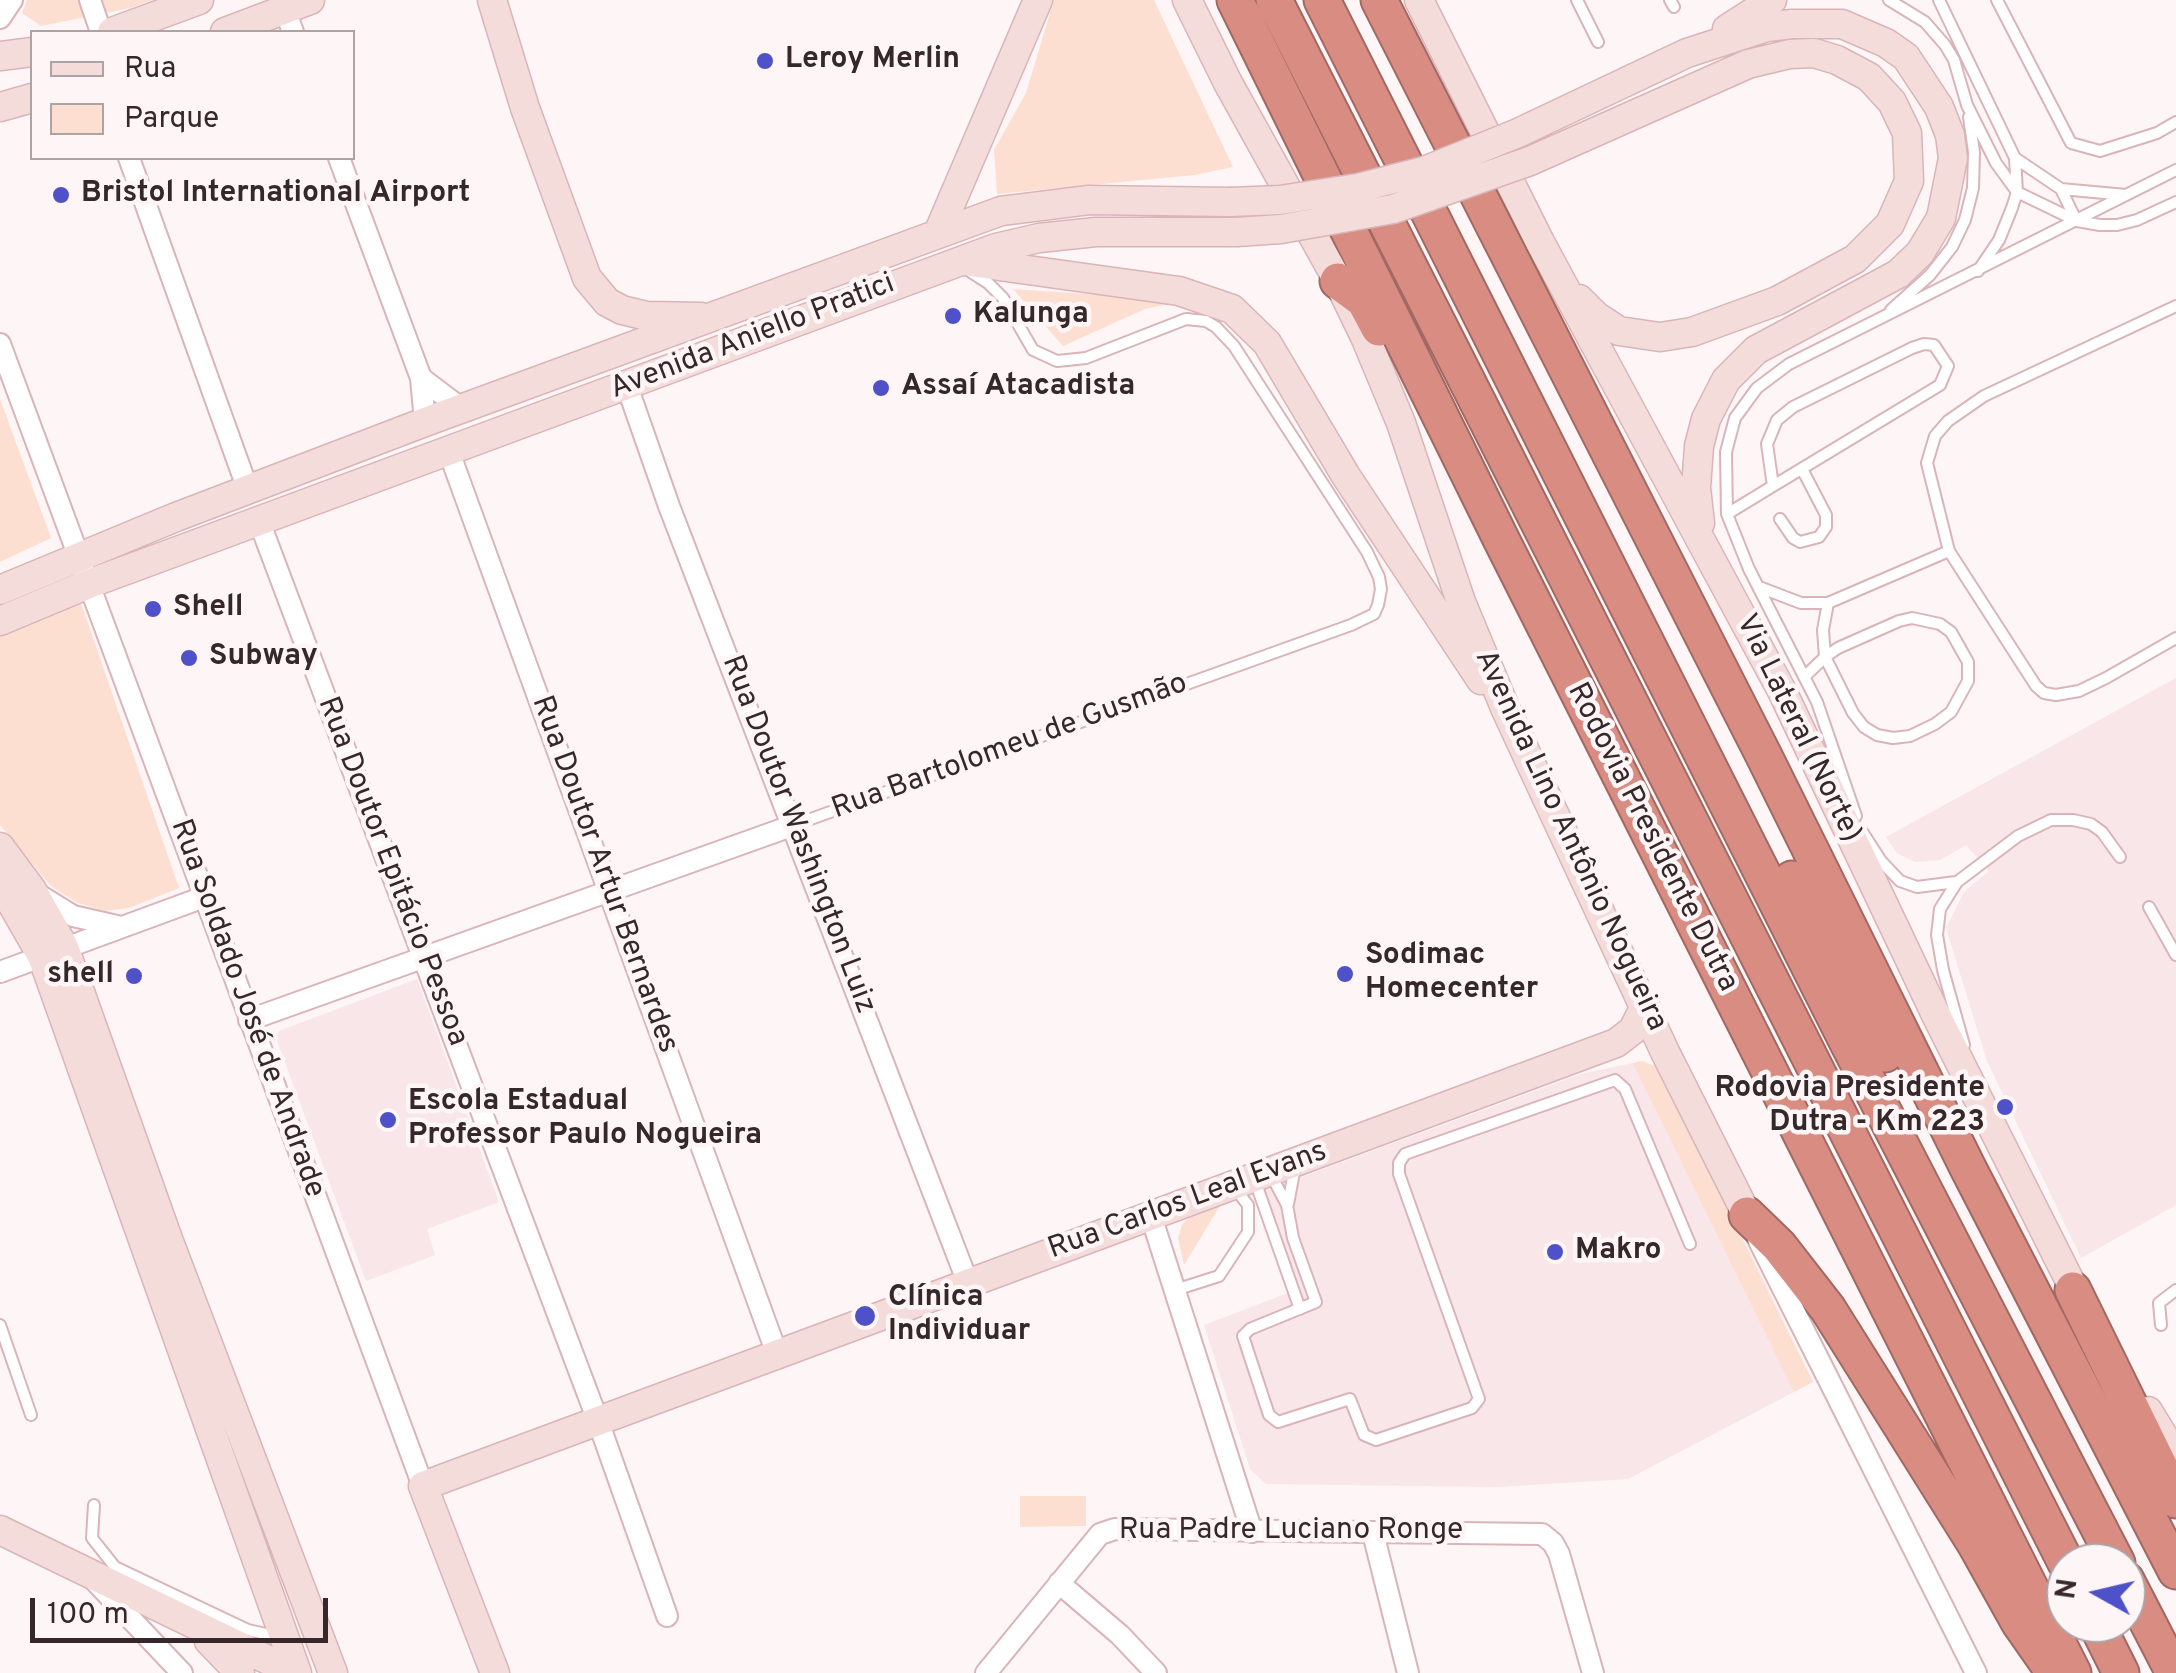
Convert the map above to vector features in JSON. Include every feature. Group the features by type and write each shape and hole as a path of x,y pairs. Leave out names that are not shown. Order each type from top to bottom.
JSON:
{"highway":[{"name":"Rodovia Presidente Dutra","path":"1235,0 1502,541 2073,1673"},
{"name":"Rodovia Presidente Dutra","path":"1274,0 2056,1543"},
{"path":"1326,0 1374,105 1627,606 2107,1543"},
{"path":"1379,0 1764,756 1950,1134 2176,1571"},
{"path":"1338,281 1364,300 1468,503 1502,541"},
{"path":"1627,606 1687,676 2083,1431 2116,1454"},
{"path":"1746,1215 1779,1246 1828,1309 1976,1544 2019,1622 2055,1673"},
{"path":"2073,1290 2176,1500"},
{"path":"2146,1619 2174,1673"},
{"path":"2106,1643 2122,1673"}],"main road":[{"path":"117,30 199,0"},
{"path":"492,0 525,108 586,278 608,302 622,310 647,316 722,316"},
{"path":"939,231 1038,0"},
{"name":"Avenida Lino Antônio Nogueira","path":"1187,0 1228,83 1338,281 1401,422 1461,602 1506,710 1665,1052 1746,1215"},
{"name":"Via Lateral (Norte)","path":"1419,0 1540,242 1783,693 2073,1290 2176,1457"},
{"path":"1687,53 1772,0"},
{"path":"233,30 296,14"},
{"path":"1687,53 1767,27 1842,24 1863,31 1906,58 1919,74 1950,136 1953,158 1941,218 1920,253 1898,274 1756,350 1726,380 1706,419 1699,446 1696,488 1704,544"},
{"path":"0,56 30,52"},
{"name":"Avenida Aniello Pratici","path":"0,590 425,422 722,316 939,231 1002,211 1055,202 1280,200 1358,188 1424,171 1518,133 1687,53"},
{"name":"Avenida Aniello Pratici","path":"0,621 90,583 957,262 1039,238 1096,232 1282,229 1393,210 1530,161 1772,56 1814,53 1855,68 1882,91 1901,117 1910,156 1909,182 1890,224 1855,259 1777,302 1692,332 1660,337 1619,330 1581,302 1540,242"},
{"path":"0,106 30,98"},
{"path":"957,262 1179,292 1232,308 1267,344 1346,476 1472,667 1506,710"},
{"path":"0,847 32,890 296,1673"},
{"path":"0,883 53,952 333,1673"},
{"path":"1616,1043 1633,1030 1644,1006"},
{"path":"1616,1043 1639,1042 1665,1052"},
{"name":"Rua Carlos Leal Evans","path":"422,1486 1616,1043"},
{"name":"Rua Soldado José de Andrade","path":"422,1486 495,1673"},
{"path":"0,1530 296,1673"},
{"path":"296,1673 307,1652 312,1618"},
{"path":"198,1628 240,1673"}],"street":[{"path":"0,18 12,0"},
{"path":"90,0 100,30"},
{"path":"131,160 248,490"},
{"path":"340,160 421,378 425,422"},
{"name":"Rua Soldado José de Andrade","path":"0,344 422,1486"},
{"path":"421,378 462,409"},
{"name":"Rua Doutor Washington Luiz","path":"627,386 669,506 968,1283"},
{"name":"Rua Doutor Artur Bernardes","path":"449,452 777,1354"},
{"name":"Rua Doutor Epitácio Pessoa","path":"258,521 598,1420 667,1616"},
{"name":"Rua Bartolomeu de Gusmão","path":"249,1020 794,825"},
{"path":"32,890 74,916 102,925 124,926"},
{"path":"0,972 204,897"},
{"name":"Avenida Lino Antônio Nogueira","path":"1746,1215 1976,1673"},
{"path":"1151,1216 1252,1532"},
{"name":"Rua Padre Luciano Ronge","path":"986,1673 1100,1534 1110,1529 1542,1534 1559,1554 1592,1673"},
{"path":"1373,1533 1408,1673"},
{"path":"80,1568 182,1673"},
{"path":"1058,1583 1120,1635 1156,1673"}],"lane":[{"path":"1577,0 1598,42"},
{"path":"1878,321 1930,275 1952,247 1965,220 1974,152 1967,105 1954,60 1925,22 1889,0"},
{"path":"1938,0 2015,158 2016,192 1999,240 1978,272"},
{"path":"1997,0 2071,143 2100,152 2158,133 2176,122"},
{"path":"1967,105 1996,163 2016,192 2077,221 2117,225 2176,202"},
{"path":"2015,158 2061,189 2127,195"},
{"path":"1937,1016 1859,827 1817,702 1758,587 1727,514 1726,452 1734,418 1757,388 1789,364 2176,170"},
{"path":"2061,189 2077,221"},
{"name":"Rua Bartolomeu de Gusmão","path":"794,825 1374,614 1382,589 1376,568 1234,346 1216,327 1186,318 1086,358 1057,361 1033,350 1003,298 988,282 957,262"},
{"path":"2176,306 1984,396 1948,421 1930,446 1927,463 1949,551 2025,671 2044,693 2066,695 2079,691 2176,638"},
{"path":"1727,514 1940,385 1948,366 1934,345 1912,348 1793,407 1777,420 1767,444 1773,486"},
{"path":"1780,518 1800,542 1819,537 1826,527 1826,515 1802,469"},
{"path":"1758,587 1801,603 1828,603 1949,551"},
{"path":"1805,676 1825,657 1899,621 1926,620 1952,632 1961,644 1968,662 1968,681 1951,712 1910,736 1877,735 1853,713 1825,657 1823,630 1828,603"},
{"path":"1991,1122 1972,1074 1942,970 1936,934 1940,910 1956,882 2018,836 2051,820 2090,824 2102,832 2120,857"},
{"path":"1859,827 1880,861 1900,881 1916,887 1956,882"},
{"path":"2149,907 2176,955"},
{"path":"1296,1162 1288,1205 1294,1238 1316,1302 1250,1328 1243,1336 1271,1418 1278,1422 1350,1399 1364,1435 1376,1440 1472,1408 1479,1399 1399,1174 1405,1154 1614,1080 1624,1089 1690,1244"},
{"path":"1252,1178 1288,1205"},
{"path":"1175,1290 1219,1276 1248,1232 1252,1178"},
{"path":"1252,1178 1300,1309"},
{"path":"2161,1325 2159,1303 2176,1290"},
{"path":"0,1326 31,1415"},
{"path":"80,1568 92,1538 94,1505"},
{"path":"92,1538 106,1560 132,1574 248,1630 270,1635 284,1632"}],"shaded area":[{"path":"2176,678 2176,1205 2081,1258 1987,1061 1946,928 1964,892 1989,871 1966,845 1940,860 1915,862 1897,853 1886,837"},
{"name":"Escola Estadual Professor Paulo Nogueira","path":"417,979 499,1202 427,1229 435,1255 366,1281 276,1038 279,1031"},
{"path":"1642,1061 1813,1382 1628,1479 1496,1487 1266,1484 1250,1469 1204,1325 1288,1293 1256,1194 1581,1074"}],"green space":[{"path":"27,0 153,0 41,26 22,13"},
{"path":"1054,0 1154,0 1233,167 1195,175 997,194 994,150 1026,93"},
{"path":"1013,289 1159,299 1169,304 1145,309 1063,346"},
{"path":"0,399 51,538 0,562"},
{"path":"80,600 179,888 129,908 105,911 78,903 51,886 0,825 0,634"},
{"path":"1642,1061 1658,1067 1813,1382 1794,1392 1633,1063"},
{"path":"1220,1206 1184,1265 1178,1238 1182,1225 1190,1216"},
{"path":"1020,1496 1086,1496 1086,1526 1020,1527"}],"place":[{"name":"Leroy Merlin","path":"765,61"},
{"name":"Bristol International Airport","path":"61,195"},
{"name":"Kalunga","path":"953,316"},
{"name":"Assaí Atacadista","path":"881,388"},
{"name":"Shell","path":"153,609"},
{"name":"Subway","path":"189,658"},
{"name":"Sodimac Homecenter","path":"1345,974"},
{"name":"shell","path":"134,976"},
{"name":"Rodovia Presidente Dutra - Km 223","path":"2005,1107"},
{"name":"Escola Estadual Professor Paulo Nogueira","path":"388,1120"},
{"name":"Makro","path":"1555,1252"},
{"name":"Clínica Individuar","path":"865,1316"}]}
